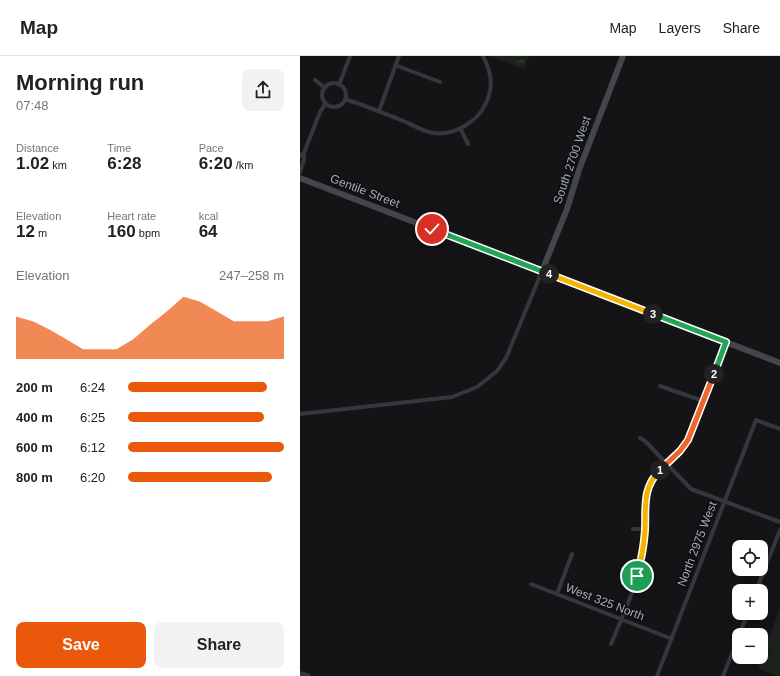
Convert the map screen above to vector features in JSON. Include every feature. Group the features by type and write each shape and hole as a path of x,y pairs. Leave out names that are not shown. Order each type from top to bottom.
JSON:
{"main road":[{"name":"South 2700 West","path":"542,271 565,216 578,170 623,56"},
{"name":"Gentile Street","path":"300,178 780,363"}],"street":[{"path":"339,85 350,56"},
{"path":"379,111 399,56"},
{"path":"345,99 432,133 446,132 460,128 480,115 489,97 492,86 491,75 483,56"},
{"path":"395,64 440,82"},
{"path":"315,80 325,88"},
{"path":"332,84 339,85 344,90 345,99 337,107 326,104 322,98 325,88 332,84"},
{"path":"300,172 304,160 302,155 320,112 326,104"},
{"path":"460,128 468,144"},
{"path":"300,414 452,397 477,387 497,371 506,358 525,317 542,271"},
{"path":"611,644 637,576 644,547 644,502 647,489 656,474 688,440 726,342"},
{"path":"660,386 703,401"},
{"name":"North 2975 West","path":"657,676 756,420 780,429"},
{"path":"640,438 691,489 780,522"},
{"path":"633,529 645,529"},
{"path":"759,584 780,530"},
{"path":"557,594 572,554"},
{"name":"West 325 North","path":"531,584 672,639"},
{"path":"723,676 732,653"},
{"path":"300,674 308,676"}],"shaded area":[{"path":"780,609 780,676 776,676 757,668 759,664 768,664 768,640"}],"green space":[{"path":"490,56 529,56 524,69"},
{"path":"772,641 780,644 780,675 762,669 761,667 762,664 768,664 768,650"}],"route":[{"path":"432,229 726,342 688,440 680,451 656,474 647,489 644,502 644,547 637,576"}]}
